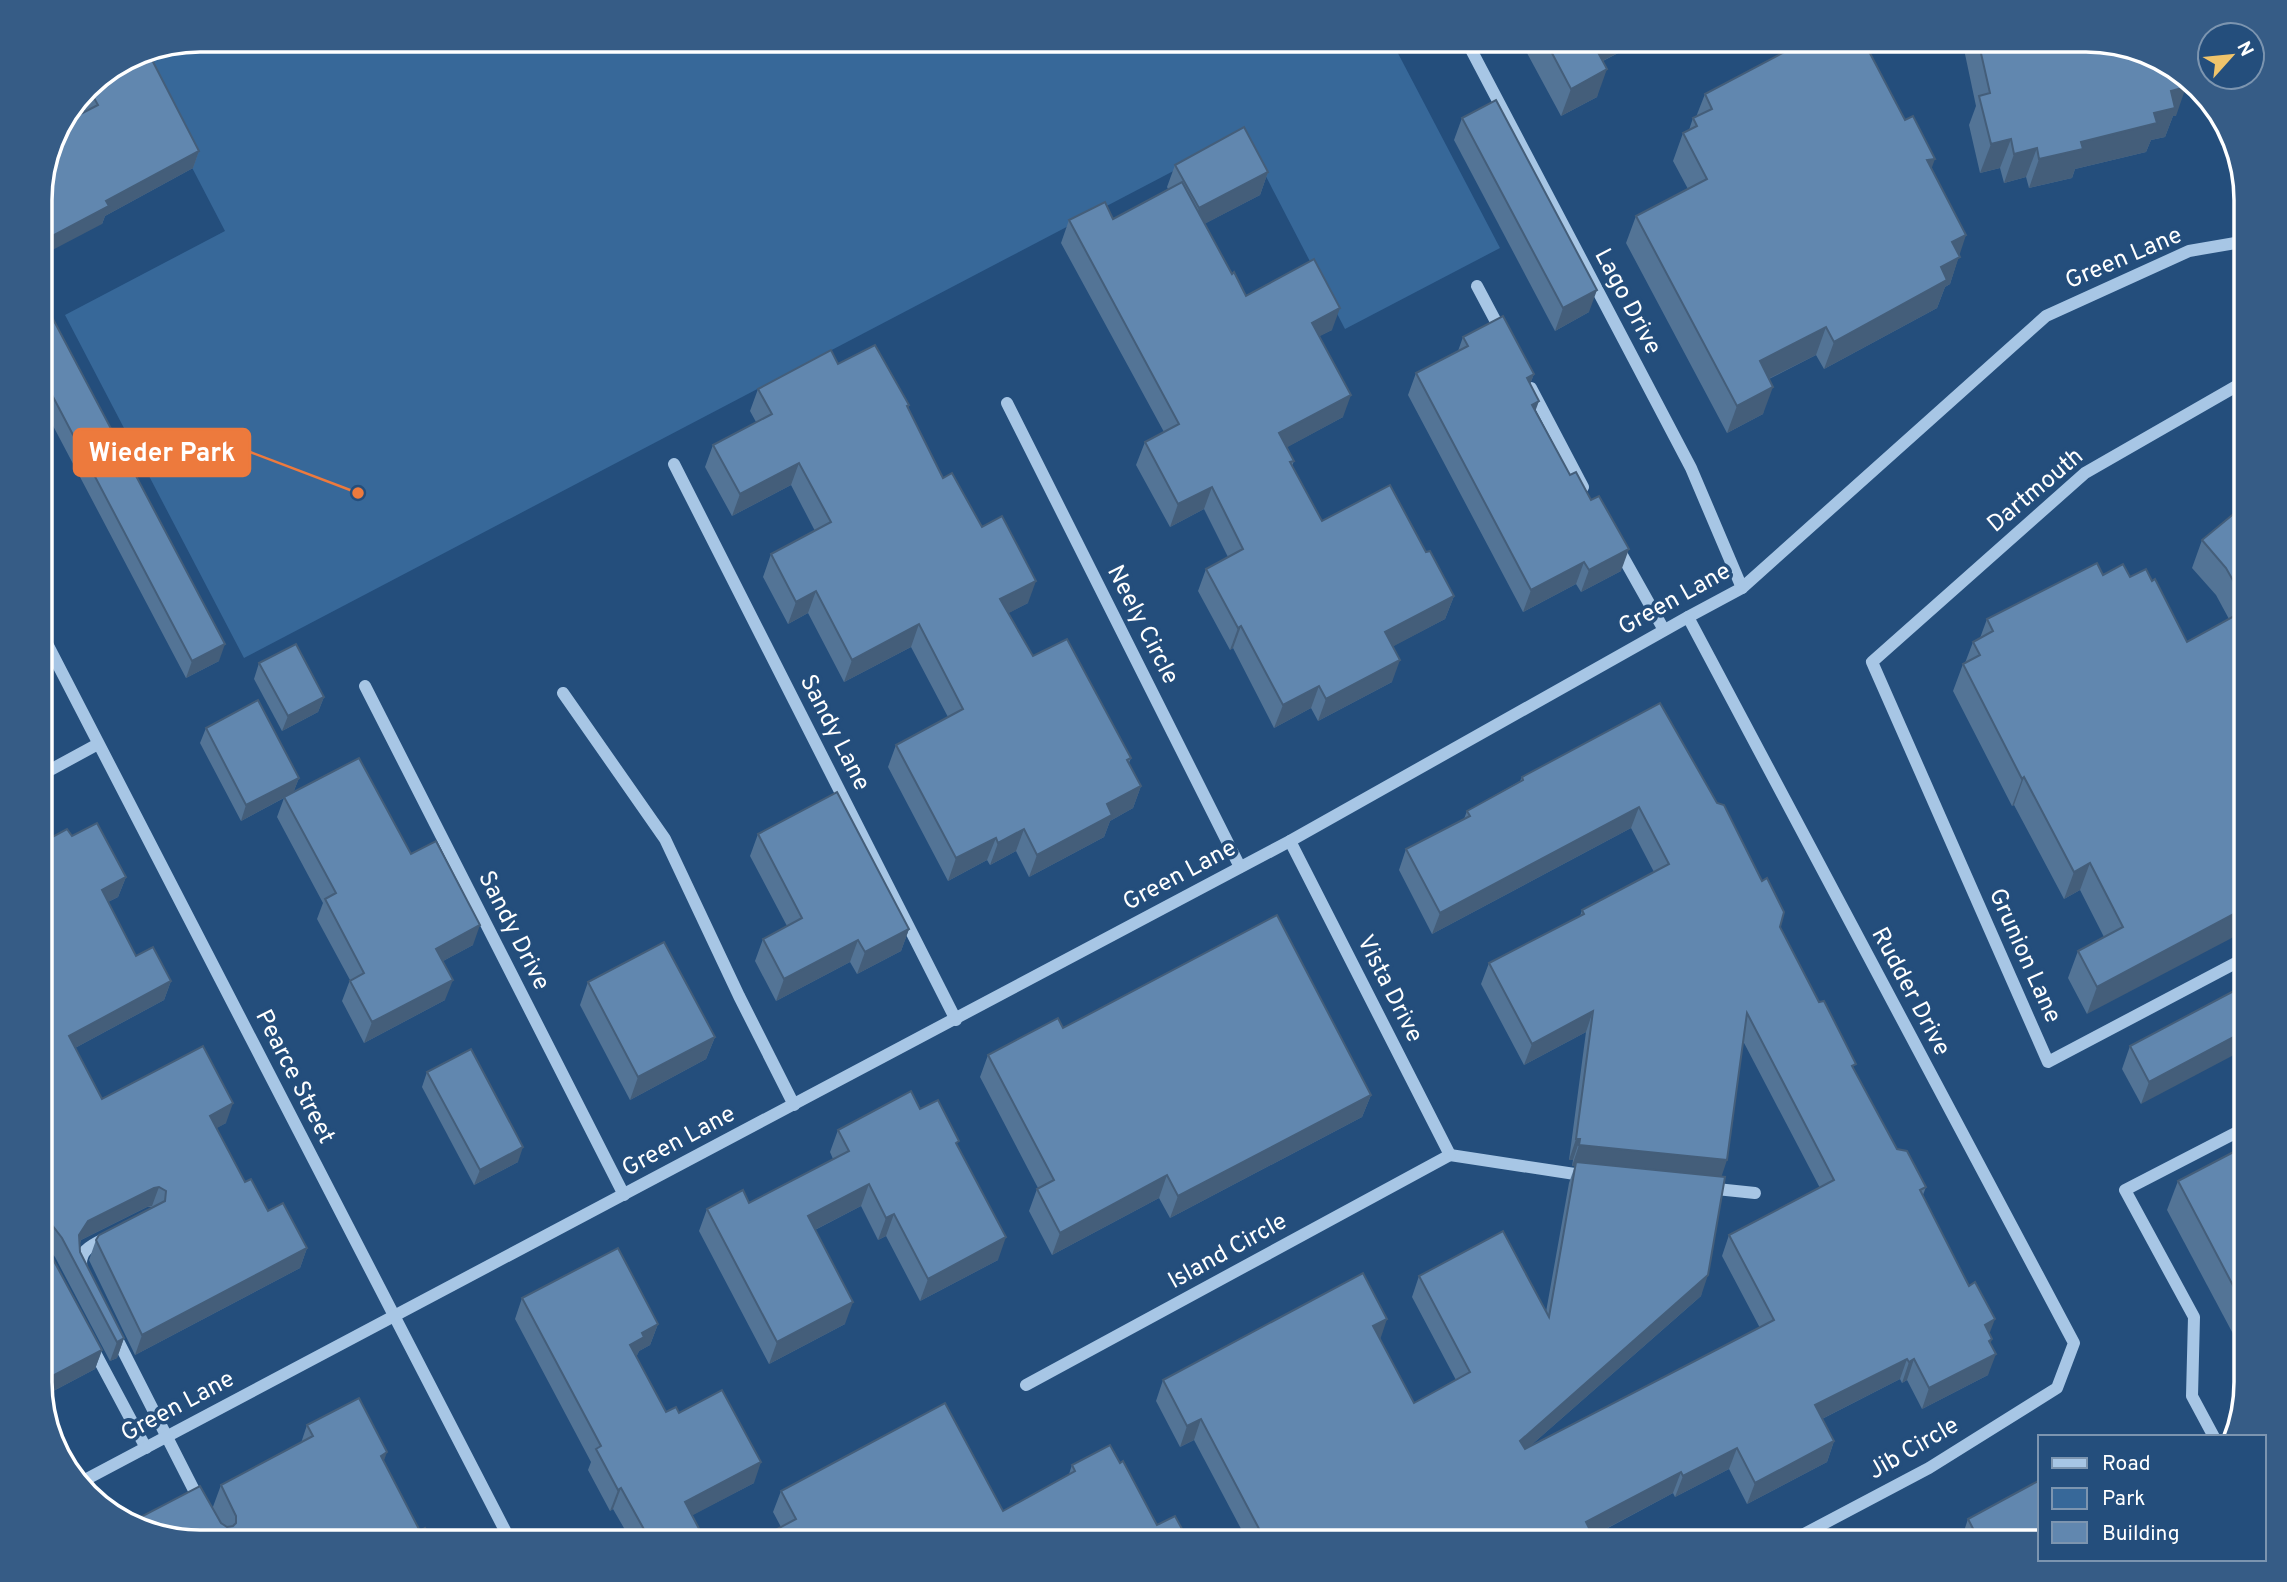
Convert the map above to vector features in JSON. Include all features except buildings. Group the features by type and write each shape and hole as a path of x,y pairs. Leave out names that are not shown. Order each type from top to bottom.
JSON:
{"street":[{"name":"Lago Drive","path":"1472,52 1690,468 1742,588"},
{"name":"Green Lane","path":"88,1478 1290,841 1742,588 2046,316 2189,251 2234,243"},
{"path":"1477,286 1508,344"},
{"path":"1526,380 1588,497"},
{"name":"Dartmouth","path":"1872,662 2085,473 2234,387"},
{"name":"Neely Circle","path":"1007,403 1240,867"},
{"name":"Sandy Lane","path":"674,464 956,1020"},
{"path":"1614,542 1664,630"},
{"name":"Rudder Drive","path":"1688,617 2074,1343 2057,1388"},
{"name":"Pearce Street","path":"53,656 505,1530"},
{"name":"Grunion Lane","path":"1872,662 2048,1062 2234,964"},
{"name":"Sandy Drive","path":"365,686 624,1195"},
{"path":"563,693 665,839 794,1105"},
{"path":"53,768 98,744"},
{"name":"Vista Drive","path":"1290,841 1450,1155"},
{"path":"2213,1435 2192,1396 2194,1317 2125,1189 2234,1134"},
{"path":"1450,1155 1607,1178"},
{"name":"Island Circle","path":"1026,1385 1450,1155"},
{"path":"1688,1186 1755,1193"},
{"path":"87,1280 80,1258 85,1248 118,1232"},
{"path":"105,1316 208,1518"},
{"path":"84,1332 146,1448"},
{"name":"Jib Circle","path":"1812,1530 1929,1468 2057,1388"}],"green space":[{"path":"1397,52 1500,248 1345,329 1244,134 244,658 65,315 225,231 139,66 171,55 191,53"}],"place":[{"name":"Wieder Park","path":"358,493"}]}
